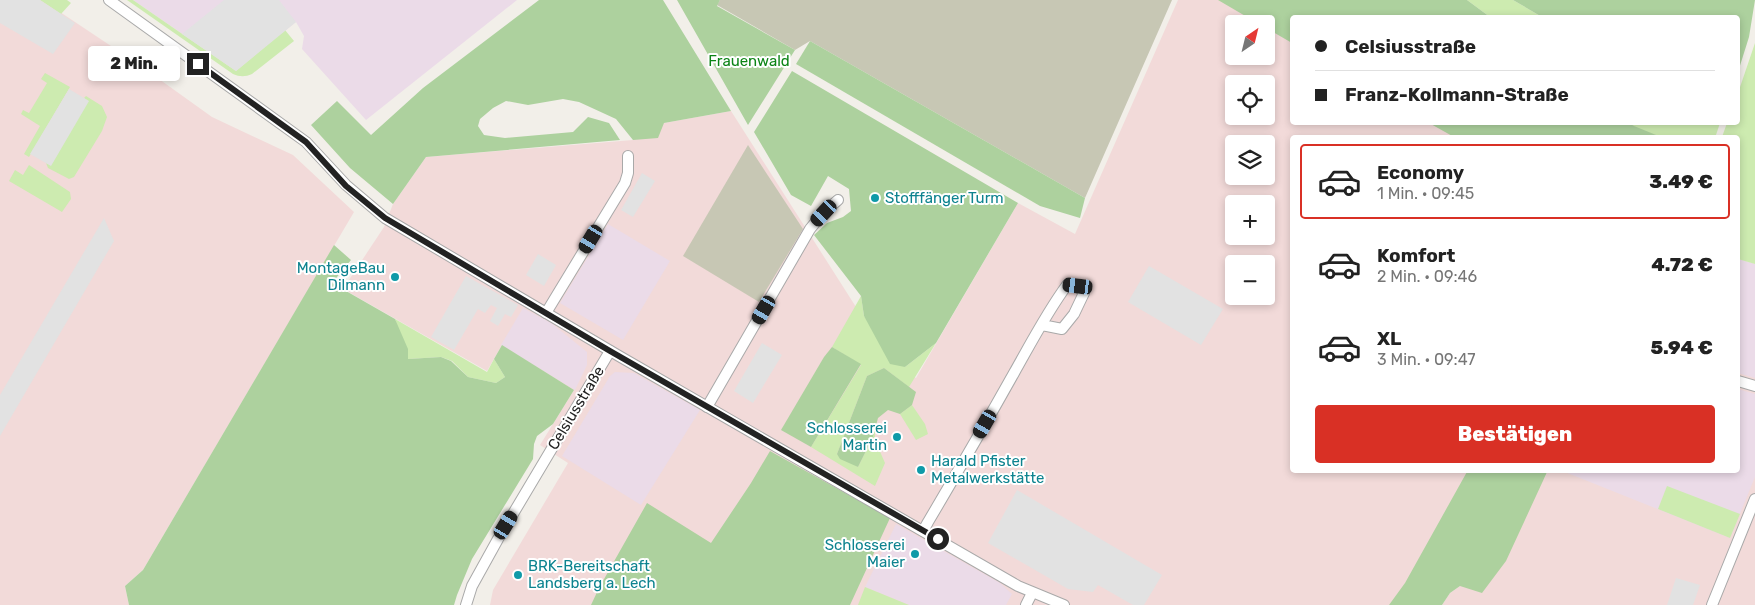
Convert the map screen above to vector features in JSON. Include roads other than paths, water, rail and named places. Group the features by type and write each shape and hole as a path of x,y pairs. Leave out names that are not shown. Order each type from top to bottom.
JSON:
{"street":[{"path":"109,0 306,142 346,186 385,218 610,351"},
{"path":"546,313 625,183 628,173 628,156"},
{"path":"707,407 810,229 838,200"},
{"path":"923,530 1042,325 1067,285 1078,286 1084,293 1074,314 1062,329 1042,325"},
{"name":"Celsiusstraße","path":"466,605 472,586 498,539 610,351 1032,593 1064,605"},
{"path":"1740,382 1755,386"},
{"path":"1712,605 1755,499"},
{"path":"1026,605 1032,593"}],"place":[{"name":"Stofffänger Turm","path":"875,198"},
{"name":"MontageBau Dilmann","path":"395,277"},
{"name":"Schlosserei Martin","path":"897,437"},
{"name":"Harald Pfister Metalwerkstätte","path":"921,470"},
{"name":"Schlosserei Maier","path":"915,554"},
{"name":"BRK-Bereitschaft Landsberg a. Lech","path":"518,575"}],"park label":[{"name":"Frauenwald","path":"749,61"}]}
